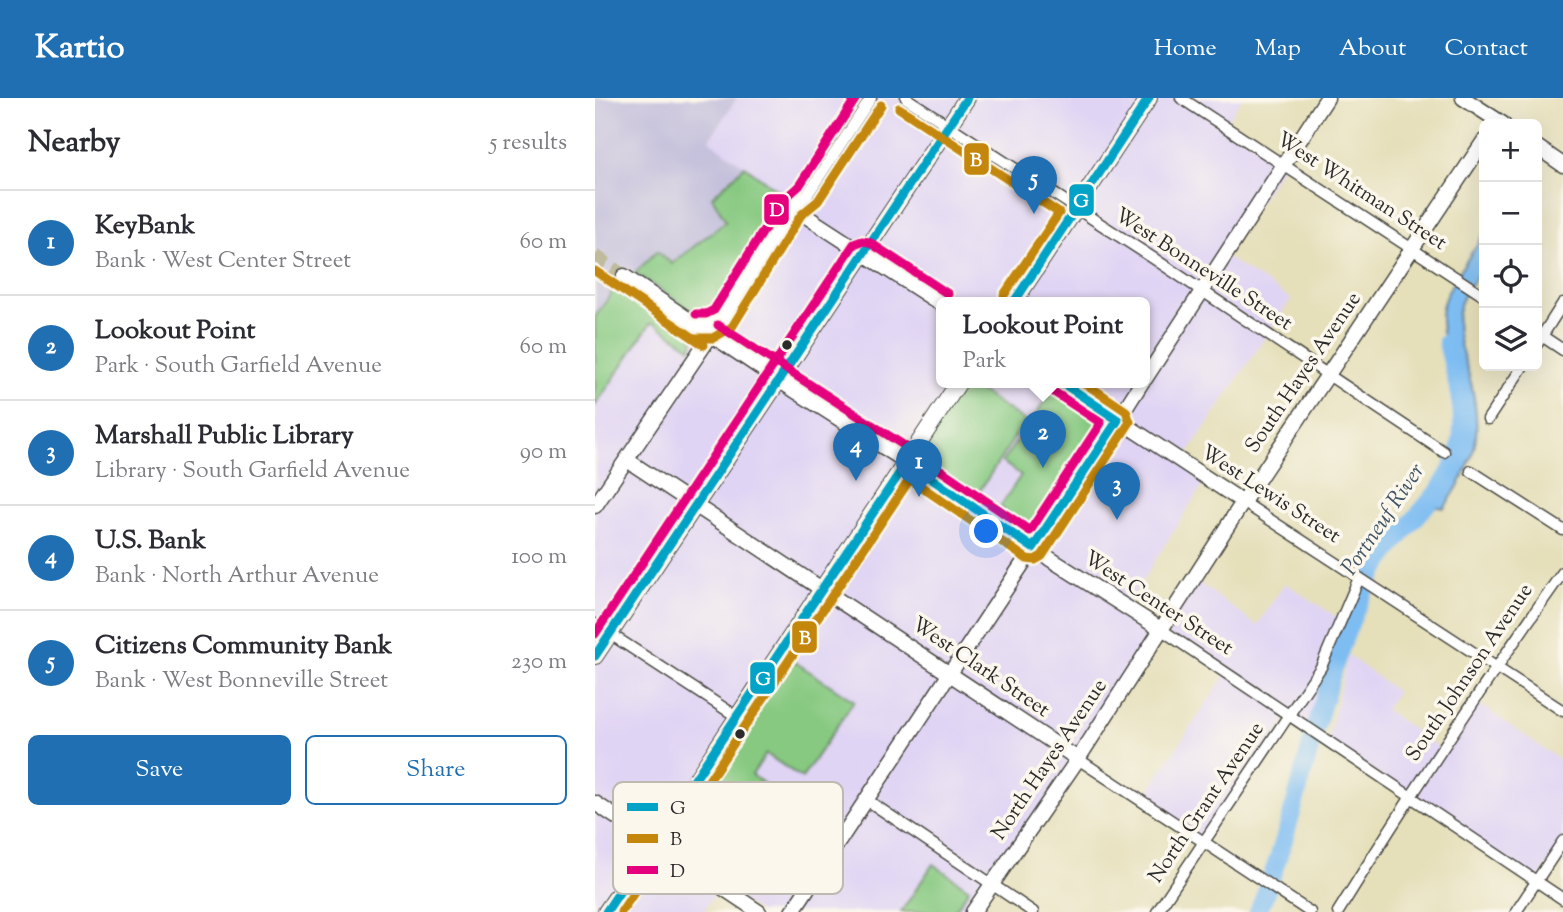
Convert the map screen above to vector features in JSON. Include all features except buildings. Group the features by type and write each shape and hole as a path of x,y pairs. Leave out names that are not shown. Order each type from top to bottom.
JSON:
{"main road":[{"path":"595,656 602,629 696,506 777,379 967,98"},
{"path":"1017,297 1149,98"},
{"path":"693,782 955,388"},
{"path":"606,912 619,894"}],"street":[{"path":"696,326 709,326 722,320 792,207 808,194 871,98"},
{"name":"West Bonneville Street","path":"906,98 1444,452"},
{"name":"West Whitman Street","path":"1181,98 1479,293"},
{"path":"1150,369 1327,98"},
{"path":"1463,98 1493,119"},
{"name":"South Hayes Avenue","path":"1161,630 1243,502 1479,148"},
{"path":"1542,150 1563,165"},
{"path":"792,207 936,301"},
{"name":"West Center Street","path":"624,276 1033,548 1289,714 1563,899"},
{"path":"1542,333 1563,303"},
{"path":"722,320 723,338 730,348"},
{"path":"595,506 711,335"},
{"path":"1542,339 1563,350"},
{"path":"1488,419 1520,371"},
{"name":"West Lewis Street","path":"1070,388 1563,711"},
{"path":"843,836 1138,388"},
{"name":"West Clark Street","path":"627,460 1310,912"},
{"path":"1471,471 1563,530"},
{"name":"South Johnson Avenue","path":"1338,912 1495,667 1563,572"},
{"name":"North Grant Avenue","path":"1157,912 1321,667 1359,578"},
{"path":"602,629 736,716"},
{"name":"North Hayes Avenue","path":"973,912 1078,759 1161,630"},
{"path":"867,800 1033,912"},
{"path":"595,803 613,815"},
{"path":"1517,912 1563,841"},
{"path":"732,894 759,912"},
{"path":"792,912 804,894"}],"shaded area":[{"path":"595,98 737,98 709,140 745,166 712,197 726,221 671,264 657,251 635,273 629,267 595,317"},
{"path":"737,98 1242,98 1224,125 1284,164 1224,256 1291,299 1182,462 1207,478 1126,607 1162,630 1194,579 1257,626 1285,583 1347,624 1308,727 1289,715 1204,842 1142,800 1226,674 1161,630 974,912 759,912 732,894 843,894 843,782 613,782 613,894 715,894 703,912 595,912 595,317 630,267 635,272 709,140"},
{"path":"1348,655 1397,692 1385,710 1441,749 1473,700 1563,762 1563,841 1537,881 1328,740"}],"green space":[{"path":"745,166 787,198 711,315 702,317 635,273 657,251 672,264 726,221 712,197"},
{"path":"618,284 691,331 694,340 691,348 654,323 650,324 595,406 595,317"},
{"path":"962,388 975,388 1025,421 971,504 907,462"},
{"path":"1052,391 1103,424 1032,532 1000,507 1021,475 1002,462"},
{"path":"789,658 854,701 802,778 766,754 752,775 762,782 707,782"},
{"path":"933,864 969,889 954,912 901,912"}],"water":[{"path":"1479,242 1479,273 1463,298 1457,321 1476,410 1475,443 1465,474 1444,508 1426,505 1456,468 1463,450 1467,426 1465,393 1446,348 1441,319 1444,300"}],"waterway":[{"name":"Portneuf River","path":"1258,912 1286,834 1332,675 1361,598 1383,560 1434,496 1456,460 1462,434 1461,407 1447,342"}],"tunnel":[{"path":"595,256 624,276"}],"transit line":[{"name":"D","path":"696,314 706,314 714,310 782,201 799,186 856,98"},
{"name":"G","path":"595,656 967,98"},
{"name":"G","path":"1017,297 1149,98"},
{"name":"B","path":"696,338 713,338 732,327 801,215 818,201 881,105"},
{"name":"B","path":"899,108 1059,213 1004,295"},
{"name":"D","path":"595,634 854,244 869,242 948,294"},
{"name":"B","path":"595,271 704,345"},
{"name":"D","path":"718,325 1030,531 1101,423 1054,392"},
{"name":"G","path":"693,782 907,462 1033,548 1118,420 1070,388"},
{"name":"B","path":"708,782 910,479 1027,559 1035,560 1042,556 1130,422 1126,411 1092,388"},
{"name":"G","path":"606,912 618,894"},
{"name":"B","path":"621,912 633,894"}],"place":[{"name":"Citizens Community Bank","path":"1034,214"},
{"name":"Lookout Point","path":"1043,468"},
{"name":"U.S. Bank","path":"856,481"},
{"name":"KeyBank","path":"919,497"},
{"name":"Marshall Public Library","path":"1117,520"}]}
